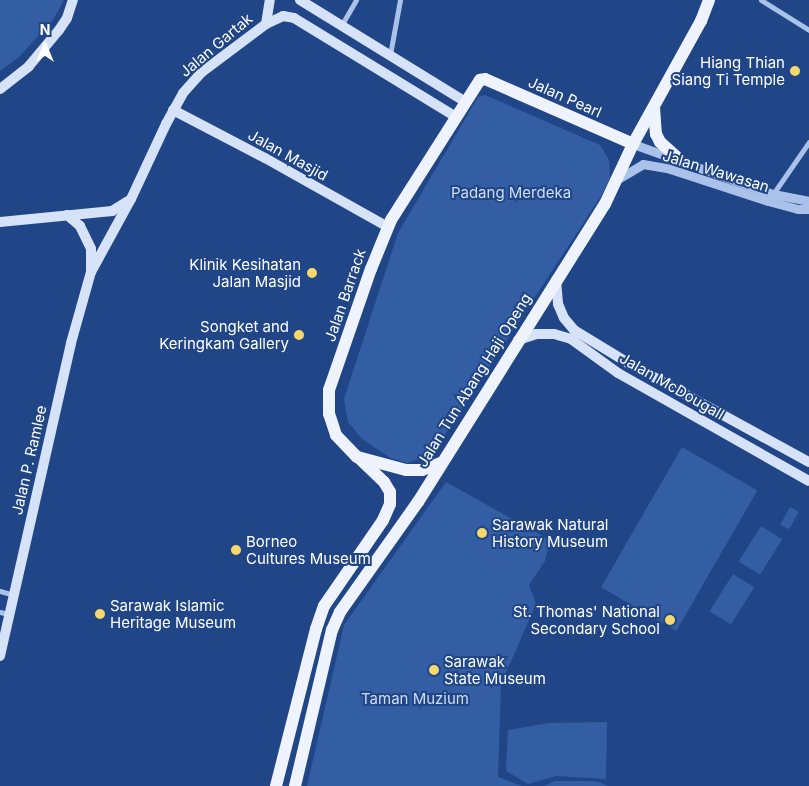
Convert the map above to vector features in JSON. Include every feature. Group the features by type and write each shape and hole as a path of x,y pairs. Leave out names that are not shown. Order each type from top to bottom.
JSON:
{"main road":[{"path":"0,89 29,66 59,30 67,18 73,0"},
{"name":"Jalan Gartak","path":"173,110 183,93 202,72 266,24 270,0"},
{"path":"302,0 390,57 466,102"},
{"name":"Jalan Tun Abang Haji Openg","path":"295,786 332,630 340,612 418,502 605,204 633,144 701,20 709,0"},
{"path":"266,24 284,16 294,18 456,117"},
{"name":"Jalan Barrack","path":"441,463 422,470 406,470 357,456 336,435 329,414 328,390 388,227 478,81 485,79"},
{"name":"Jalan Pearl","path":"485,79 633,144"},
{"path":"654,107 656,134 660,142 680,160"},
{"name":"Jalan P. Ramlee","path":"0,656 5,613 15,595 71,344 91,272 131,199 173,110"},
{"name":"Jalan Masjid","path":"173,110 265,158 388,227"},
{"path":"0,222 112,211 131,199"},
{"name":"Jalan P. Ramlee","path":"67,214 80,226 91,249 91,272"},
{"path":"0,215 20,219"},
{"name":"Jalan McDougall","path":"556,280 558,304 564,318 574,330 628,363 809,462"},
{"name":"Jalan McDougall","path":"518,340 536,334 554,334 571,339 618,373 809,480"},
{"path":"276,785 316,629 324,606 384,520 390,504 390,492 384,482 357,456"}],"street":[{"path":"341,26 356,0"},
{"path":"390,57 400,0"},
{"path":"761,0 809,30"},
{"path":"773,194 809,142"},
{"name":"Jalan Wawasan","path":"633,144 773,194 809,201"},
{"name":"Jalan Wawasan","path":"618,179 643,164 670,169 768,201 798,209 809,209"},
{"path":"0,591 15,595"}],"green space":[{"path":"0,0 64,0 53,20 19,57 0,71"},
{"name":"Padang Merdeka","path":"485,95 600,145 609,160 610,179 601,196 431,456 407,463 389,457 362,439 348,422 344,399 398,233 478,97"},
{"path":"682,447 757,490 676,631 601,587"},
{"name":"Taman Muzium","path":"446,482 550,540 545,561 529,585 536,604 501,684 498,777 522,786 307,786 344,625"},
{"path":"790,507 799,512 789,529 780,524"},
{"path":"761,526 782,539 760,575 739,562"},
{"path":"733,574 754,587 731,625 710,611"},
{"path":"607,722 606,779 556,776 528,784 506,771 508,730 549,723"},
{"path":"555,781 595,781 609,786 544,786"}],"place":[{"name":"Hiang Thian Siang Ti Temple","path":"795,71"},
{"name":"Klinik Kesihatan Jalan Masjid","path":"312,273"},
{"name":"Songket and Keringkam Gallery","path":"299,335"},
{"name":"Sarawak Natural History Museum","path":"482,533"},
{"name":"Borneo Cultures Museum","path":"236,550"},
{"name":"Sarawak Islamic Heritage Museum","path":"100,614"},
{"name":"St. Thomas' National Secondary School","path":"670,620"},
{"name":"Sarawak State Museum","path":"434,670"}]}
